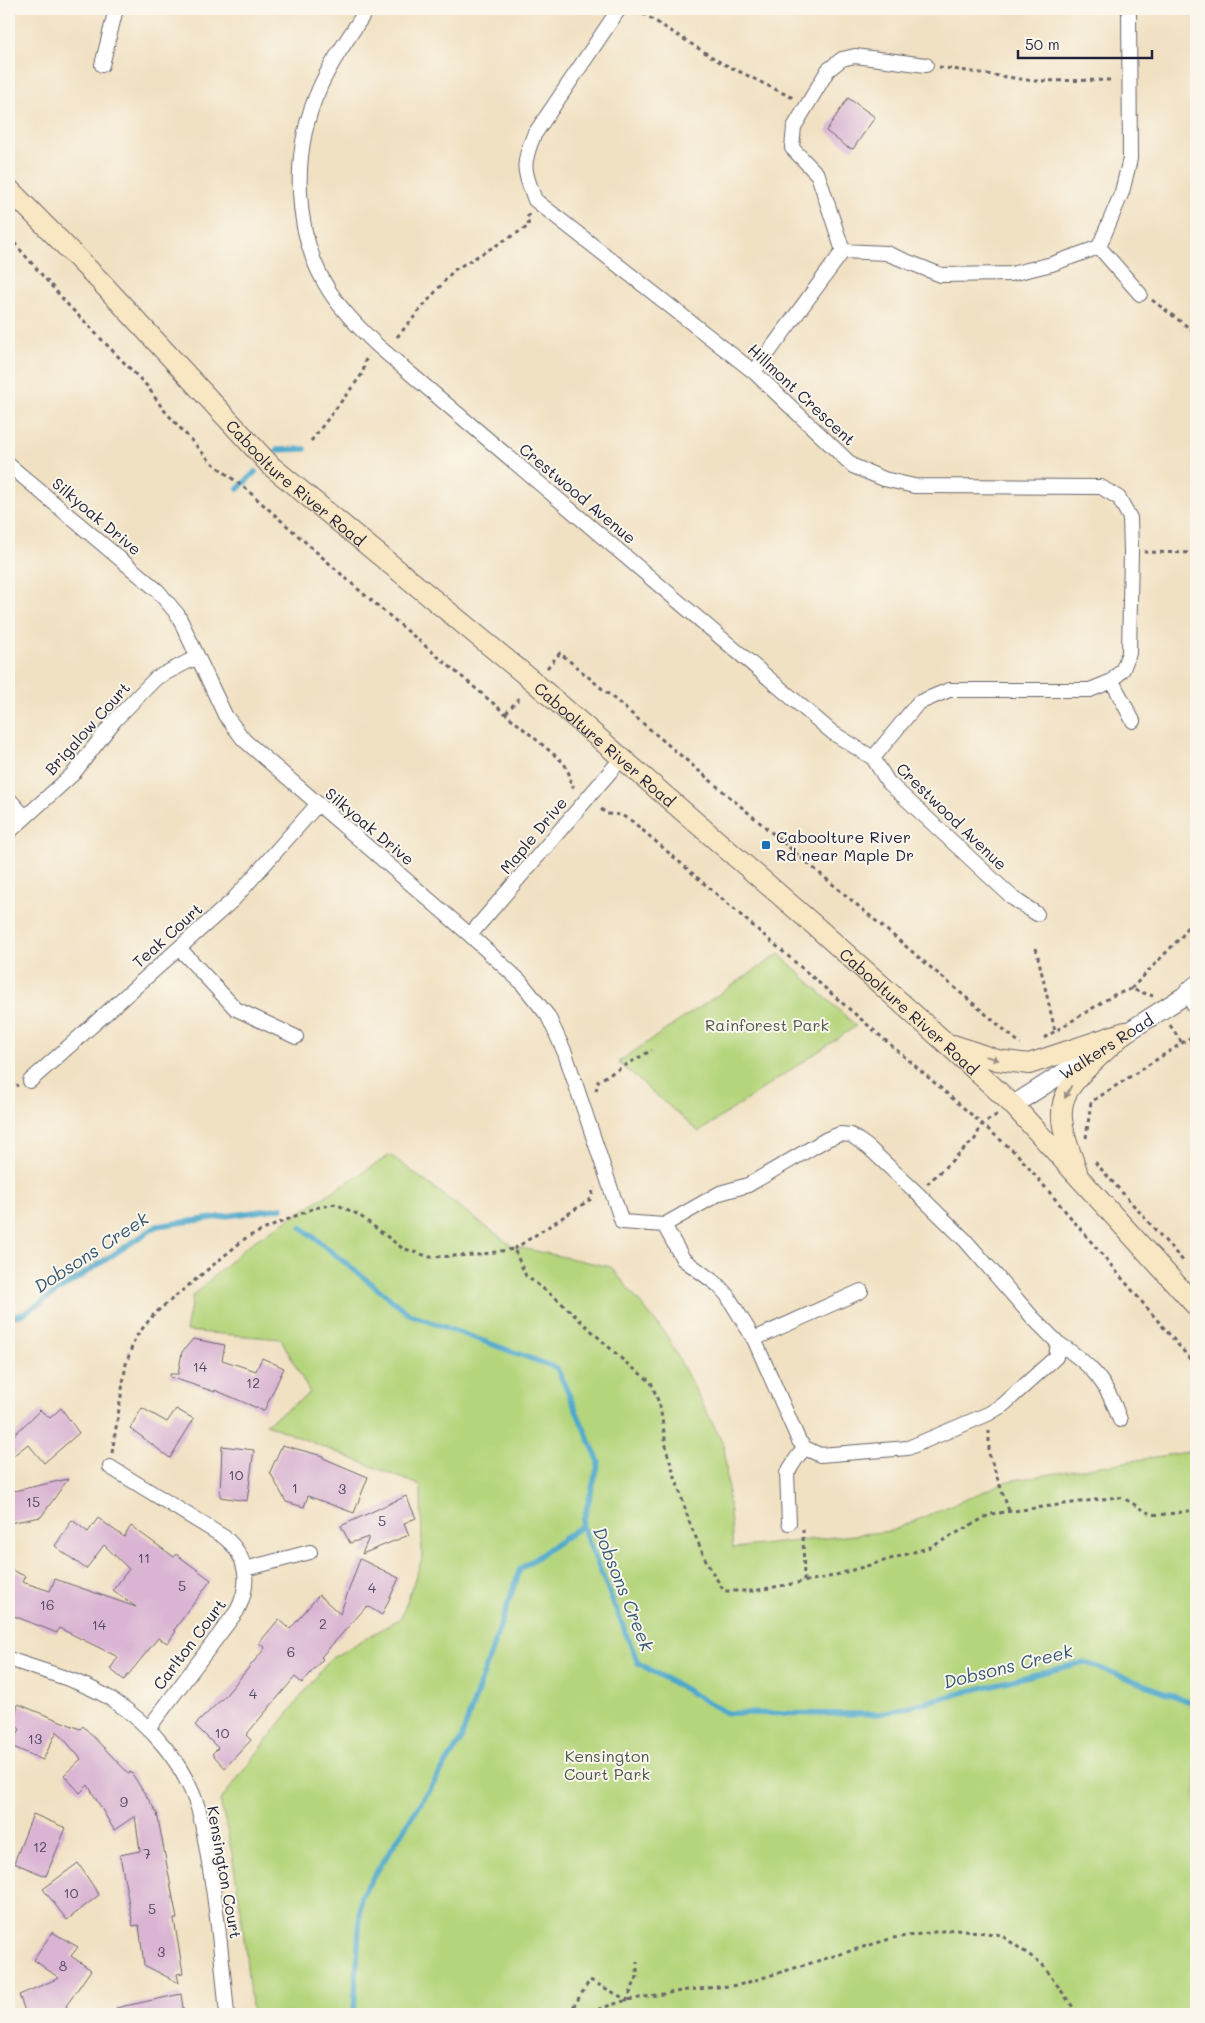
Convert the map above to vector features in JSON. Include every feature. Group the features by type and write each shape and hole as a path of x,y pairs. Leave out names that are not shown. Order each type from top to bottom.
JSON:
{"main road":[{"name":"Caboolture River Road","path":"9,190 100,281 271,466 534,682 946,1043 1013,1105 1196,1306"},
{"path":"946,1043 997,1060 1029,1064 1125,1032"},
{"path":"1079,1177 1064,1127 1062,1102 1071,1085 1125,1032"}],"street":[{"path":"102,65 116,9"},
{"name":"Crestwood Avenue","path":"367,9 320,86 308,120 300,156 299,188 304,226 313,257 329,291 355,324 378,346 833,733 873,758 888,782 1014,899 1037,914"},
{"path":"535,200 524,171 526,154 534,136 619,9"},
{"path":"843,251 886,253 941,275 1010,274 1052,264 1099,248 1122,192 1130,158 1129,9"},
{"path":"843,251 818,175 792,148 794,127 828,70 842,59 856,56 926,65"},
{"name":"Hillmont Crescent","path":"535,200 754,372 853,466 884,479 914,486 1102,487 1119,498 1130,518 1129,653 1123,670 1112,681"},
{"path":"1099,248 1140,294"},
{"path":"754,372 843,251"},
{"name":"Silkyoak Drive","path":"9,465 158,591 178,615 225,715 244,740 317,805 470,935 520,981 548,1016 565,1053 622,1222 664,1225"},
{"name":"Brigalow Court","path":"9,832 73,774 115,720 156,678 197,656"},
{"path":"873,758 918,703 949,690 1090,690 1112,681 1133,721"},
{"name":"Maple Drive","path":"470,935 622,758"},
{"path":"9,798 25,817"},
{"name":"Teak Court","path":"30,1081 233,900 317,805"},
{"path":"180,948 236,1009 296,1037"},
{"name":"Walkers Road","path":"1013,1105 1162,1010 1190,990"},
{"path":"1058,1343 1056,1357 1003,1405 988,1414 908,1448 820,1455 805,1448 799,1441 754,1339 727,1295 718,1284 683,1259 664,1225 720,1193 748,1185 827,1140 840,1134 850,1136 868,1147 917,1193 965,1240 1033,1318 1058,1343 1075,1354 1099,1377 1112,1397 1120,1420"},
{"path":"754,1339 861,1291"},
{"path":"789,1523 787,1473 805,1448"},
{"name":"Carlton Court","path":"110,1467 224,1537 233,1545 245,1568 246,1584 244,1598 237,1611 148,1728"},
{"path":"245,1568 310,1552"},
{"name":"Kensington Court","path":"9,1659 94,1689 130,1712 148,1728 178,1766 190,1787 199,1811 218,1922 227,2014"}],"lane":[{"path":"1190,990 1196,1016"}],"path":[{"path":"636,9 720,62 807,104"},
{"path":"926,65 1034,81 1130,80"},
{"path":"397,337 454,270 529,226 527,218 535,200"},
{"path":"9,237 70,306 148,386 163,410 210,461 247,490 359,590 564,763 571,778 570,784 574,787"},
{"path":"1140,294 1161,306 1196,333"},
{"path":"311,441 363,373 369,356"},
{"path":"1131,551 1196,553"},
{"path":"547,668 560,653 1021,1044 1027,1046"},
{"path":"506,713 520,697"},
{"path":"601,809 607,814 621,815 632,820 1018,1154 1196,1366"},
{"path":"1042,1040 1114,995 1131,988 1182,936 1196,911"},
{"path":"1036,948 1055,1031"},
{"path":"1131,988 1152,994 1182,1043"},
{"path":"1085,1140 1091,1102 1196,1034"},
{"path":"596,1091 598,1081 652,1050"},
{"path":"917,1193 975,1139 982,1124 1013,1105"},
{"path":"1090,1157 1190,1268"},
{"path":"110,1467 126,1364 136,1338 154,1314 246,1237 314,1208 336,1204 359,1215 402,1248 430,1257 477,1255 514,1249 591,1199 595,1183"},
{"path":"514,1249 526,1276 556,1299 625,1362 651,1382 660,1406 667,1452 690,1524 708,1565 724,1591 753,1591 829,1578 931,1548 991,1514 1117,1497 1127,1498 1145,1511 1154,1514 1196,1510"},
{"path":"988,1414 989,1454 1009,1511"},
{"path":"583,2014 627,2000 687,1990 739,1986 893,1938 956,1929 1000,1935 1042,1964 1078,2014"},
{"path":"627,2000 637,1977 637,1962"},
{"path":"569,2014 590,1980 627,2000"}],"green space":[{"name":"Rainforest Park","path":"779,954 856,1026 699,1132 618,1062"},
{"name":"Kensington Court Park","path":"390,1155 512,1246 611,1267 667,1336 724,1445 733,1548 891,1531 1008,1481 1193,1451 1196,1447 1196,2014 255,2014 251,2006 236,1877 220,1801 330,1659 401,1618 422,1559 421,1486 266,1424 310,1393 281,1339 186,1331 193,1295 248,1245"}],"building":[{"path":"848,98 875,117 853,149 847,147 826,131"},
{"path":"193,1339 225,1345 222,1360 256,1371 262,1358 284,1368 264,1411 215,1390 215,1392 170,1377 170,1374 178,1374 182,1352"},
{"path":"61,1408 79,1433 44,1463 28,1444 9,1459 9,1440 40,1410 50,1418"},
{"path":"142,1408 167,1422 176,1409 194,1419 170,1458 130,1428"},
{"path":"282,1445 323,1456 323,1458 368,1477 354,1513 308,1496 304,1507 286,1502 270,1472"},
{"path":"222,1446 254,1450 247,1501 220,1497"},
{"path":"68,1479 41,1517 9,1523 9,1492"},
{"path":"406,1496 416,1518 404,1523 409,1535 362,1554 369,1537 350,1543 341,1526"},
{"path":"98,1518 124,1537 131,1526 174,1557 176,1554 211,1580 174,1630 176,1631 168,1643 158,1638 124,1680 110,1669 118,1657 59,1628 57,1633 9,1614 9,1569 25,1576 22,1582 50,1591 55,1579 136,1607 113,1590 129,1569 104,1545 86,1569 55,1546 72,1520 88,1532"},
{"path":"360,1559 399,1578 382,1615 367,1606 321,1657 323,1659 302,1683 295,1677 246,1735 251,1740 225,1768 212,1754 218,1748 195,1725 226,1695 265,1648 259,1643 279,1619 290,1629 319,1595 340,1614"},
{"path":"18,1704 80,1729 83,1726 128,1773 131,1772 157,1813 177,1919 174,1919 183,1973 177,1974 179,1983 144,1965 139,1925 133,1926 120,1855 140,1851 135,1816 114,1830 88,1785 80,1793 64,1775 81,1759 57,1731 43,1760 11,1746 20,1729 12,1724"},
{"path":"33,1814 66,1828 46,1876 14,1863"},
{"path":"78,1863 99,1895 67,1920 43,1889"},
{"path":"52,1932 78,1947 71,1956 91,1970 66,2006 71,2014 26,2014 19,1995 59,1978 34,1960"},
{"path":"181,1994 184,2014 116,2014 116,2008"}],"waterway":[{"path":"277,450 305,449"},
{"path":"238,489 255,472"},
{"name":"Dobsons Creek","path":"9,1317 23,1314 157,1226 282,1208"},
{"name":"Dobsons Creek","path":"301,1227 409,1314 557,1368 599,1462 582,1526 638,1663 727,1713 879,1714 1084,1662 1196,1704"},
{"path":"354,2012 361,1896 460,1742 520,1569 582,1526"}],"place":[{"name":"Caboolture River Rd near Maple Dr","path":"766,845"}]}
